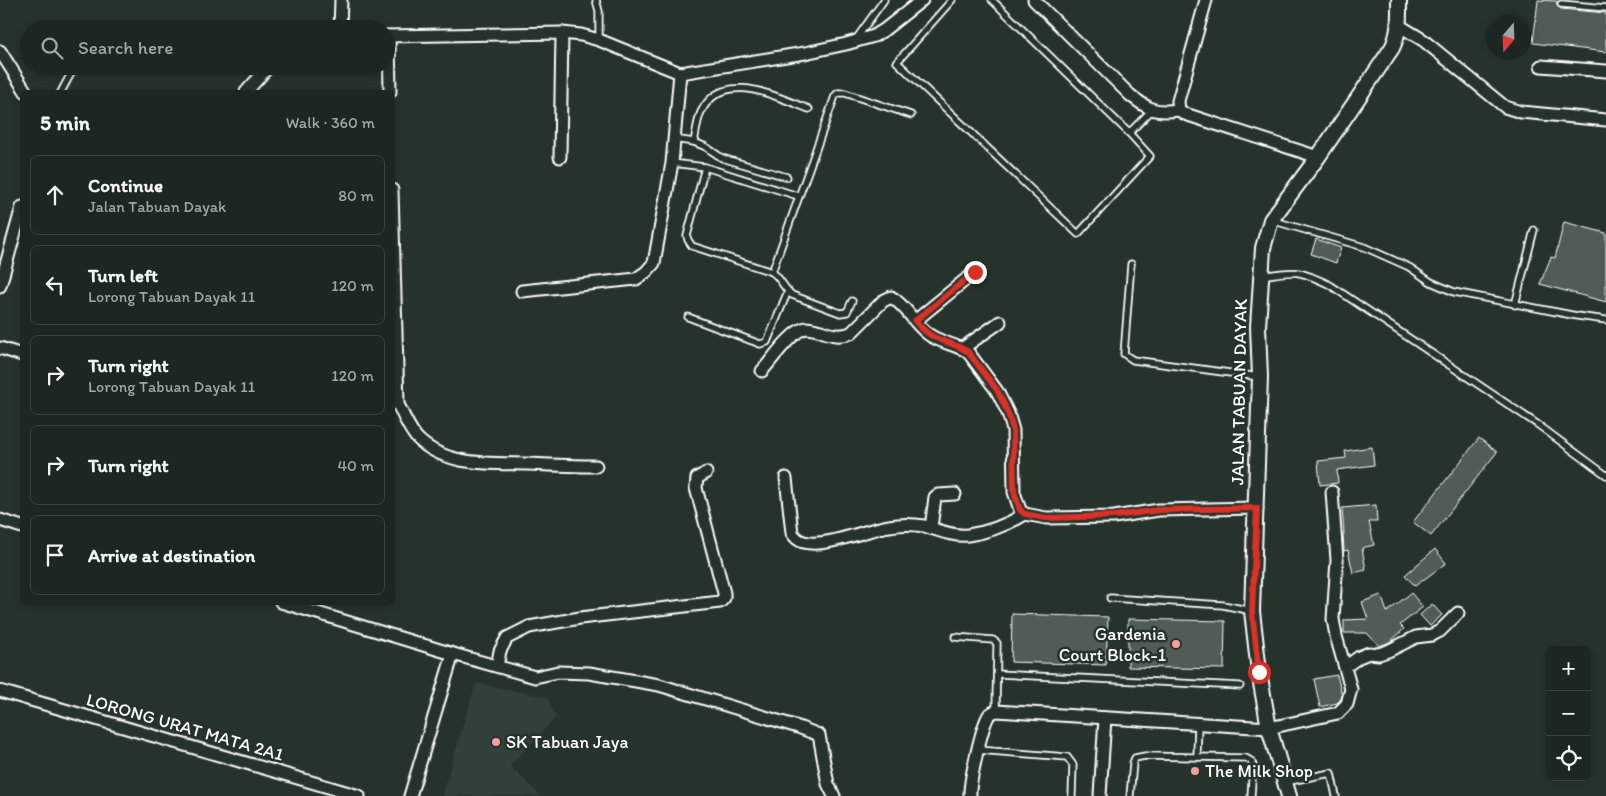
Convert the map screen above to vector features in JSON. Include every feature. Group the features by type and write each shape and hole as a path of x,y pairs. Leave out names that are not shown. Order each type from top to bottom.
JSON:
{"street":[{"path":"340,20 341,0"},
{"path":"395,36 562,33 581,35 599,40 680,73 805,53 874,36 922,0"},
{"path":"1034,0 1130,95 1152,110 1162,112 1179,110"},
{"path":"1206,0 1178,102 1179,110 1184,114 1318,157"},
{"path":"1399,0 1400,26 1423,40 1505,107 1521,112 1606,120"},
{"name":"JALAN TABUAN DAYAK","path":"1289,796 1270,728 1259,672 1252,611 1260,377 1258,327 1263,248 1271,220 1318,157 1392,48 1400,26"},
{"path":"560,157 562,33"},
{"path":"0,51 25,90"},
{"path":"1541,66 1606,72"},
{"path":"522,291 636,279 654,263 658,252 672,163 680,73"},
{"path":"248,90 261,75"},
{"path":"389,75 390,90"},
{"path":"0,286 20,214"},
{"path":"915,321 975,272"},
{"path":"395,297 398,404 406,422 417,437 447,457 476,463 596,466"},
{"path":"762,372 788,341 803,329 813,329 839,336 851,333 887,298 891,297 897,300 929,336 968,352 997,390 1008,413 1013,430 1014,492 1020,510 1025,514 1046,518 1104,517 1159,510 1257,508"},
{"path":"962,348 1000,322"},
{"path":"0,348 20,354"},
{"path":"497,666 500,652 507,638 529,627 580,618 720,602 724,598 724,593 696,488 697,478 706,472"},
{"path":"786,478 792,533 803,542 820,542 844,538 890,525 916,525 966,535 1008,524 1025,514"},
{"path":"970,796 978,750 989,715 996,711 1270,728 1338,714 1350,697 1350,689 1333,619 1337,560 1332,492"},
{"path":"931,528 935,497 938,495 955,494"},
{"path":"0,520 20,526"},
{"path":"291,605 453,654 535,676 558,672 589,673 659,685 798,726 819,735 828,784 834,796"},
{"path":"1345,667 1359,657 1369,653 1379,654 1388,652 1416,637 1432,635 1440,631 1458,613"},
{"path":"410,796 453,654"},
{"name":"LORONG URAT MATA 2A1","path":"0,691 359,796"},
{"path":"1100,796 1105,718"}],"lane":[{"path":"596,0 599,11 599,40"},
{"path":"855,41 884,0"},
{"path":"952,0 898,62 1078,234 1150,156 1129,133 992,0"},
{"path":"1561,4 1606,8"},
{"path":"62,90 70,75"},
{"path":"694,142 700,115 709,100 719,92 741,88 751,89 809,109"},
{"path":"772,272 832,99 838,93 845,93 911,115"},
{"path":"1129,133 1152,110"},
{"path":"673,139 694,142 706,147 722,158 787,177"},
{"path":"672,163 705,167 798,196"},
{"path":"705,167 687,236 689,244 772,272 778,276 792,295 840,313 847,312 852,301"},
{"path":"1271,220 1364,246 1409,267 1431,282 1454,292 1515,305 1606,320"},
{"path":"1515,305 1534,230"},
{"path":"1131,264 1124,354 1133,360 1260,377"},
{"path":"1260,277 1289,271 1305,274 1330,286 1537,424 1606,475"},
{"path":"688,317 764,344 767,342 788,292"},
{"path":"1110,598 1223,605 1252,611"},
{"path":"955,637 993,640 997,643 996,711"},
{"path":"997,674 1240,686"},
{"path":"1197,757 1198,724"},
{"path":"978,750 1067,757 1073,765 1072,796"},
{"path":"1130,796 1135,758 1145,756 1246,758 1253,765 1251,796"},
{"path":"1285,782 1331,773 1336,796"}],"shaded area":[{"name":"SK Tabuan Jaya","path":"476,683 547,697 556,717 510,766 541,796 442,796"}],"building":[{"path":"1538,0 1557,1 1557,6 1561,9 1606,13 1606,52 1533,43"},
{"path":"1564,222 1606,233 1606,302 1540,284 1551,257 1555,258"},
{"path":"1316,239 1341,248 1336,263 1311,254"},
{"path":"1479,438 1497,452 1431,536 1413,522"},
{"path":"1372,447 1374,465 1337,470 1338,483 1320,485 1318,461 1346,458 1345,451"},
{"path":"1376,505 1377,522 1369,522 1374,545 1362,548 1366,570 1353,573 1348,550 1344,551 1342,508"},
{"path":"1435,549 1446,563 1415,586 1405,575"},
{"path":"1411,593 1423,607 1400,625 1404,629 1390,642 1379,646 1367,633 1344,633 1344,620 1368,619 1362,602 1381,595 1387,612"},
{"path":"1432,604 1442,615 1430,626 1420,615"},
{"path":"1012,614 1108,617 1106,665 1011,662"},
{"name":"Gardenia Court Block-1","path":"1128,619 1225,621 1224,669 1128,667"},
{"path":"1337,675 1342,695 1340,700 1337,703 1320,707 1314,679"}],"place":[{"name":"Gardenia Court Block-1","path":"1176,644"},
{"name":"SK Tabuan Jaya","path":"496,742"},
{"name":"The Milk Shop","path":"1195,771"}],"route":[{"path":"975,272 915,321 929,336 968,352 997,390 1008,413 1013,430 1014,492 1020,510 1025,514 1046,518 1114,516 1159,510 1257,508 1252,611 1259,672"}]}
